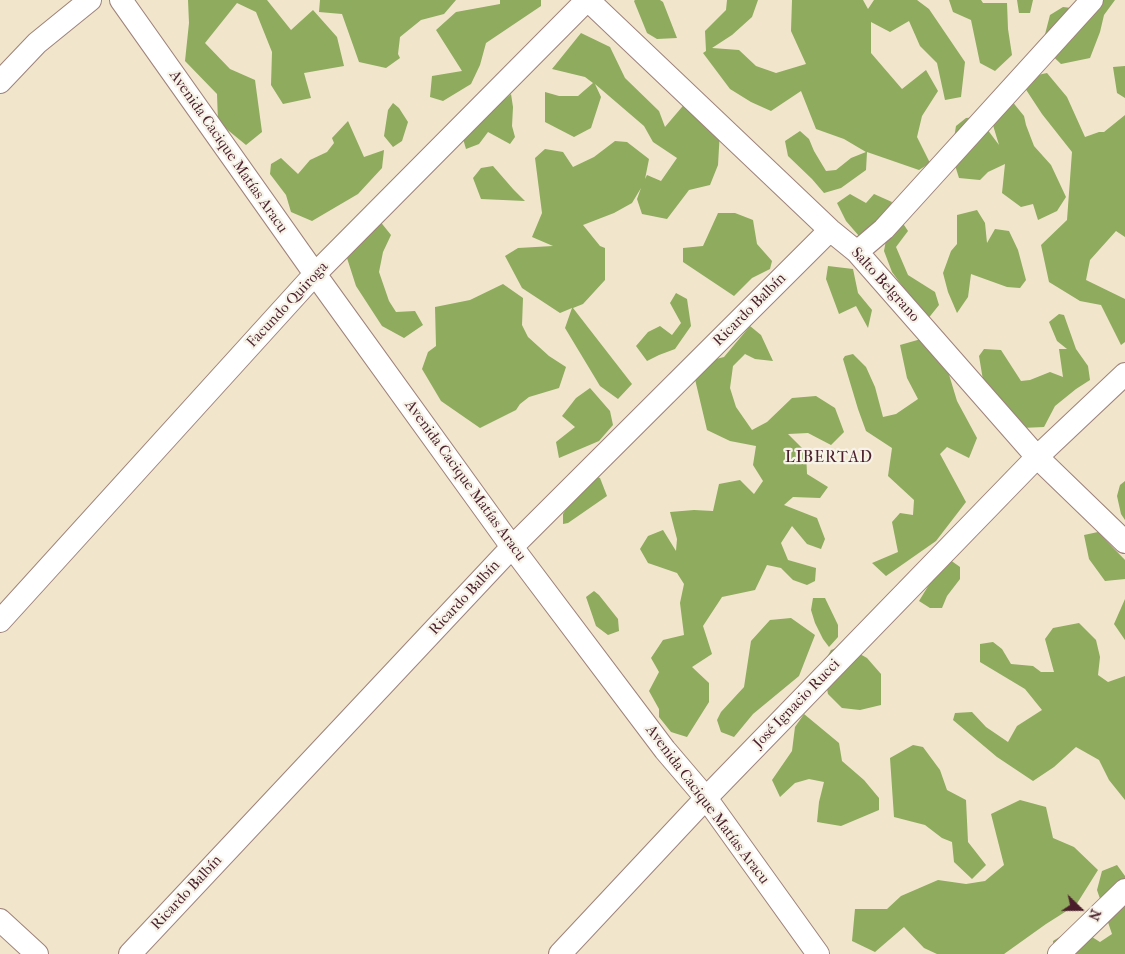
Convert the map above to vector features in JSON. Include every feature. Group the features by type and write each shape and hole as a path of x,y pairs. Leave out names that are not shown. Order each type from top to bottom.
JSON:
{"street":[{"path":"0,82 37,43 90,0"},
{"name":"Avenida Cacique Matías Aracu","path":"121,0 315,274 512,547 665,750 706,798 818,954"},
{"name":"Facundo Quiroga","path":"0,620 315,274 587,0"},
{"name":"Salto Belgrano","path":"587,0 830,230 857,252 1037,457 1125,542"},
{"path":"857,252 884,229 1092,0"},
{"name":"Ricardo Balbín","path":"130,954 512,547 830,230"},
{"name":"José Ignacio Rucci","path":"560,954 706,798 1037,457 1125,374"},
{"path":"1059,954 1125,890"},
{"path":"0,920 37,954"}],"green space":[{"path":"188,0 267,0 291,30 313,10 337,37 344,66 304,73 311,98 283,104 271,85 272,52 256,12 237,3 205,43 230,69 255,80 262,132 246,145 218,122 217,94 185,61 189,23"},
{"path":"320,0 456,0 444,14 421,20 400,37 398,54 400,58 386,68 359,62 342,14 319,12"},
{"path":"500,0 541,0 541,6 486,43 480,65 471,84 443,101 430,97 432,76 462,71 436,30 456,12 500,4"},
{"path":"635,0 660,0 663,2 677,38 657,39 647,33"},
{"path":"727,0 758,0 752,17 732,35 712,48 739,50 756,66 776,73 806,64 791,31 792,0 863,0 868,9 874,0 917,0 929,9 965,62 961,97 945,100 937,63 920,46 909,21 890,32 871,22 871,53 902,89 926,70 938,91 922,116 917,137 930,163 919,170 867,152 866,170 841,188 824,193 788,156 785,141 800,131 809,139 826,171 836,170 851,158 866,152 844,139 816,129 801,91 771,111 751,102 730,89 703,53 706,51 705,31 726,10"},
{"path":"949,0 981,0 983,3 1007,3 1012,55 995,71 980,63 971,20 953,12"},
{"path":"1017,0 1033,0 1030,13 1019,13"},
{"path":"1081,0 1115,0 1104,15 1090,58 1061,64 1042,46 1050,15 1063,7 1080,9"},
{"path":"581,33 610,47 625,78 659,111 665,127 693,94 721,113 718,165 710,185 689,190 667,219 642,214 637,199 641,188 632,203 614,213 583,225 600,246 605,248 605,280 583,304 573,308 632,384 618,399 600,386 565,328 572,308 560,313 522,288 505,256 518,248 553,246 532,237 542,213 535,158 545,149 563,152 573,167 594,157 615,141 627,142 649,159 645,179 647,175 661,181 677,158 653,142 644,126 595,84 601,97 591,128 574,137 545,122 545,92 559,96 578,96 593,83 585,77 552,69"},
{"path":"1125,66 1125,98 1117,93 1113,67"},
{"path":"1047,73 1067,97 1085,137 1104,132 1125,115 1125,237 1116,231 1090,260 1086,280 1125,299 1125,342 1121,345 1101,305 1080,301 1049,282 1041,245 1067,220 1072,152 1042,114 1019,79"},
{"path":"1002,89 1024,116 1034,146 1051,165 1066,197 1057,211 1038,220 1033,204 1021,207 1002,193 1005,164 988,172 980,180 959,178 954,162 953,144 956,126 966,118 978,117 999,145 989,112"},
{"path":"511,94 513,107 512,126 515,137 510,144 488,132 479,144 466,149 461,132"},
{"path":"393,103 399,108 408,122 402,141 393,147 384,136 388,110"},
{"path":"348,121 364,157 384,150 382,168 358,194 312,221 291,212 286,195 270,174 271,164 281,158 298,174 310,160 327,152 334,143 332,138"},
{"path":"493,166 525,201 481,199 473,178 481,168"},
{"path":"850,194 866,203 874,194 892,202 884,229 859,236 846,221 837,203"},
{"path":"977,210 985,223 987,243 995,229 1009,231 1018,250 1026,280 1020,288 1007,287 971,274 968,297 957,313 948,292 943,273 951,251 957,244 957,215"},
{"path":"718,213 735,213 753,220 757,244 772,261 770,269 752,278 734,296 683,262 683,248 703,246"},
{"path":"900,219 908,231 896,247 908,275 935,292 939,305 927,320 892,272 884,251 889,223"},
{"path":"379,220 391,235 383,252 379,272 389,301 396,312 415,311 423,325 404,338 382,326 356,286 347,258 355,233"},
{"path":"828,266 853,269 858,293 872,310 868,328 856,306 839,314 826,279"},
{"path":"503,284 523,298 522,325 528,337 549,356 566,367 559,388 529,397 516,410 480,428 441,401 422,369 428,352 436,346 435,307 470,300"},
{"path":"676,293 687,299 691,326 675,349 647,361 636,346 648,332 660,326 672,335 681,323 670,303"},
{"path":"1059,314 1064,315 1076,349 1088,366 1090,380 1055,406 1044,427 1021,428 984,386 979,356 984,349 1001,350 1021,381 1030,380 1050,372 1063,377 1059,349 1067,349 1057,341 1049,322"},
{"path":"750,326 761,335 773,361 755,359 745,354 733,366 730,388 736,407 752,430 767,422 792,398 816,396 835,408 844,432 831,445 808,433 788,434 806,452 807,474 828,487 820,498 793,497 784,505 817,518 825,539 821,549 807,544 792,526 781,543 788,560 816,568 815,581 807,585 793,580 781,568 767,565 755,590 722,597 703,626 712,654 692,667 709,683 709,702 687,737 671,732 659,717 659,709 649,691 659,672 651,658 663,640 684,635 680,603 684,584 677,573 648,563 640,549 648,536 663,530 676,551 677,539 670,512 713,511 719,484 740,480 754,494 763,481 753,465 756,446 730,441 707,430 694,375 700,363 724,357"},
{"path":"928,337 944,358 957,401 977,438 969,458 947,447 940,454 966,502 936,541 886,576 872,563 898,552 892,522 900,513 913,515 914,500 888,476 892,448 866,431 843,359 845,356 853,354 866,367 875,387 883,417 896,414 918,399 907,378 900,345"},
{"path":"590,388 610,411 613,425 599,441 559,458 556,442 575,427 562,416 576,398"},
{"path":"589,474 600,478 607,496 568,523 563,524 563,514"},
{"path":"1125,481 1125,520 1121,514 1117,496 1120,485"},
{"path":"1098,532 1125,560 1125,579 1105,581 1089,559 1084,535"},
{"path":"946,557 960,567 960,579 947,596 942,608 930,608 919,601"},
{"path":"594,591 618,619 619,631 608,635 596,626 586,597"},
{"path":"813,598 825,598 838,625 838,637 829,647 815,623 811,610"},
{"path":"1125,599 1125,640 1114,624"},
{"path":"791,618 815,635 799,676 753,714 734,737 721,732 717,720 721,712 744,687 751,641 770,620"},
{"path":"1079,623 1096,640 1100,657 1098,675 1108,682 1125,676 1125,800 1109,780 1099,760 1076,747 1054,767 1033,781 997,757 953,720 955,713 972,712 986,727 1008,742 1017,726 1042,710 1025,689 980,662 980,644 993,642 1002,649 1011,664 1033,666 1041,672 1054,672 1045,639 1053,628"},
{"path":"844,645 867,658 881,674 881,705 860,710 842,708 828,694 822,666 831,650"},
{"path":"804,714 839,743 842,761 864,780 879,798 879,810 841,826 817,822 824,782 809,779 795,783 780,797 772,780 792,751 795,727"},
{"path":"913,745 923,747 940,770 947,790 966,800 968,842 986,865 972,879 954,862 952,842 942,838 925,825 894,817 890,758"},
{"path":"1020,800 1046,807 1053,838 1074,847 1098,870 1076,905 1004,954 937,954 924,948 904,927 875,952 852,941 855,909 887,909 901,896 938,880 966,884 985,881 1004,865 991,814"},
{"path":"1117,865 1125,876 1125,954 1054,954 1053,941 1076,927 1100,942 1112,934 1097,890 1102,871"}],"district":[{"name":"LIBERTAD","path":"829,458"}]}
